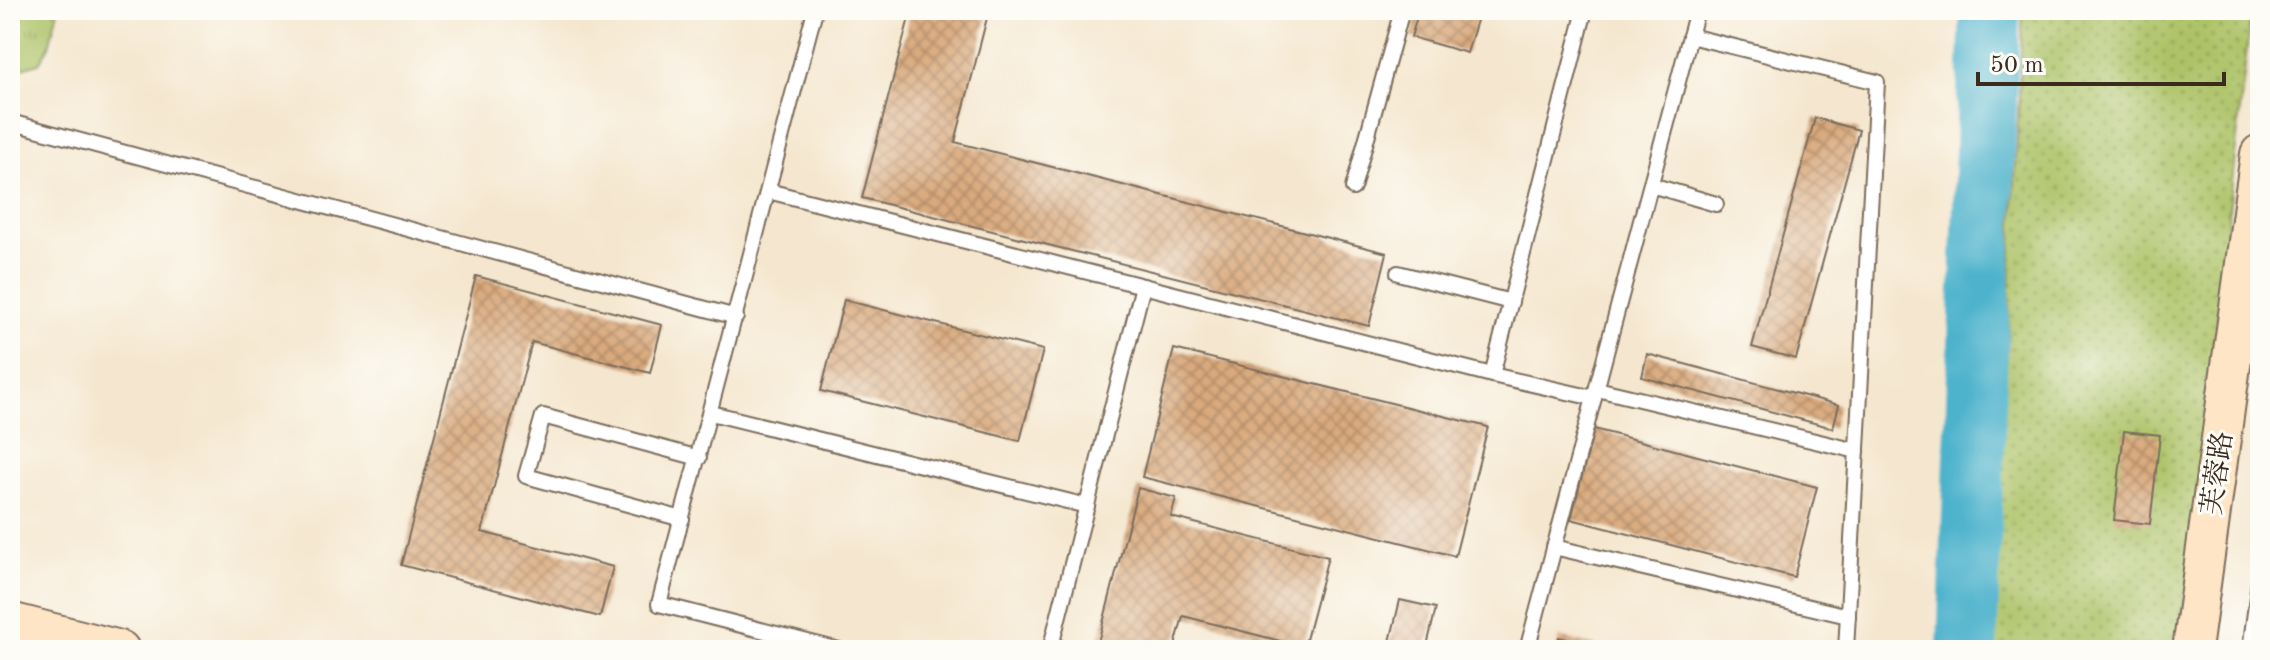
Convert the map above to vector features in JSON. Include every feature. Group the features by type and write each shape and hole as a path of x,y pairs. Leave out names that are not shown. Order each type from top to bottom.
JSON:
{"street":[{"name":"芙蓉路","path":"2192,650 2260,154"},
{"path":"10,622 120,650"}],"lane":[{"path":"815,10 659,604 839,650"},
{"path":"1353,188 1402,10"},
{"path":"1492,375 1585,10"},
{"path":"1527,650 1697,10"},
{"path":"1690,36 1877,82 1846,650"},
{"path":"10,122 736,317"},
{"path":"1651,185 1716,204"},
{"path":"768,191 1492,375 1595,393 1857,451"},
{"path":"1398,273 1511,302"},
{"path":"1050,650 1143,286"},
{"path":"711,413 1087,506"},
{"path":"682,519 526,476 543,416 699,458"},
{"path":"1554,547 1848,616"},
{"path":"2250,650 2260,574"}],"green space":[{"path":"10,10 58,10 49,46 39,63 10,72"},
{"path":"2023,10 2251,10 2189,575 2175,650 1993,650"}],"building":[{"path":"911,10 989,10 955,142 1387,253 1369,326 862,198"},
{"path":"1419,10 1453,10 1478,17 1467,53 1411,37"},
{"path":"1815,118 1859,130 1796,359 1752,347"},
{"path":"476,276 662,325 650,373 532,342 482,532 613,567 600,617 401,565"},
{"path":"844,300 1043,350 1020,441 821,391"},
{"path":"1174,349 1488,427 1455,556 1142,477"},
{"path":"1647,354 1839,405 1833,428 1642,377"},
{"path":"1594,429 1817,487 1794,577 1571,519"},
{"path":"2124,431 2160,435 2150,524 2114,520"},
{"path":"1138,488 1176,498 1171,517 1328,557 1304,647 1183,616 1174,650 1096,650"},
{"path":"1400,600 1436,608 1426,650 1388,650"},
{"path":"1559,637 1609,649 1609,650 1556,650"}],"waterway":[{"path":"1967,650 1990,10"}]}
